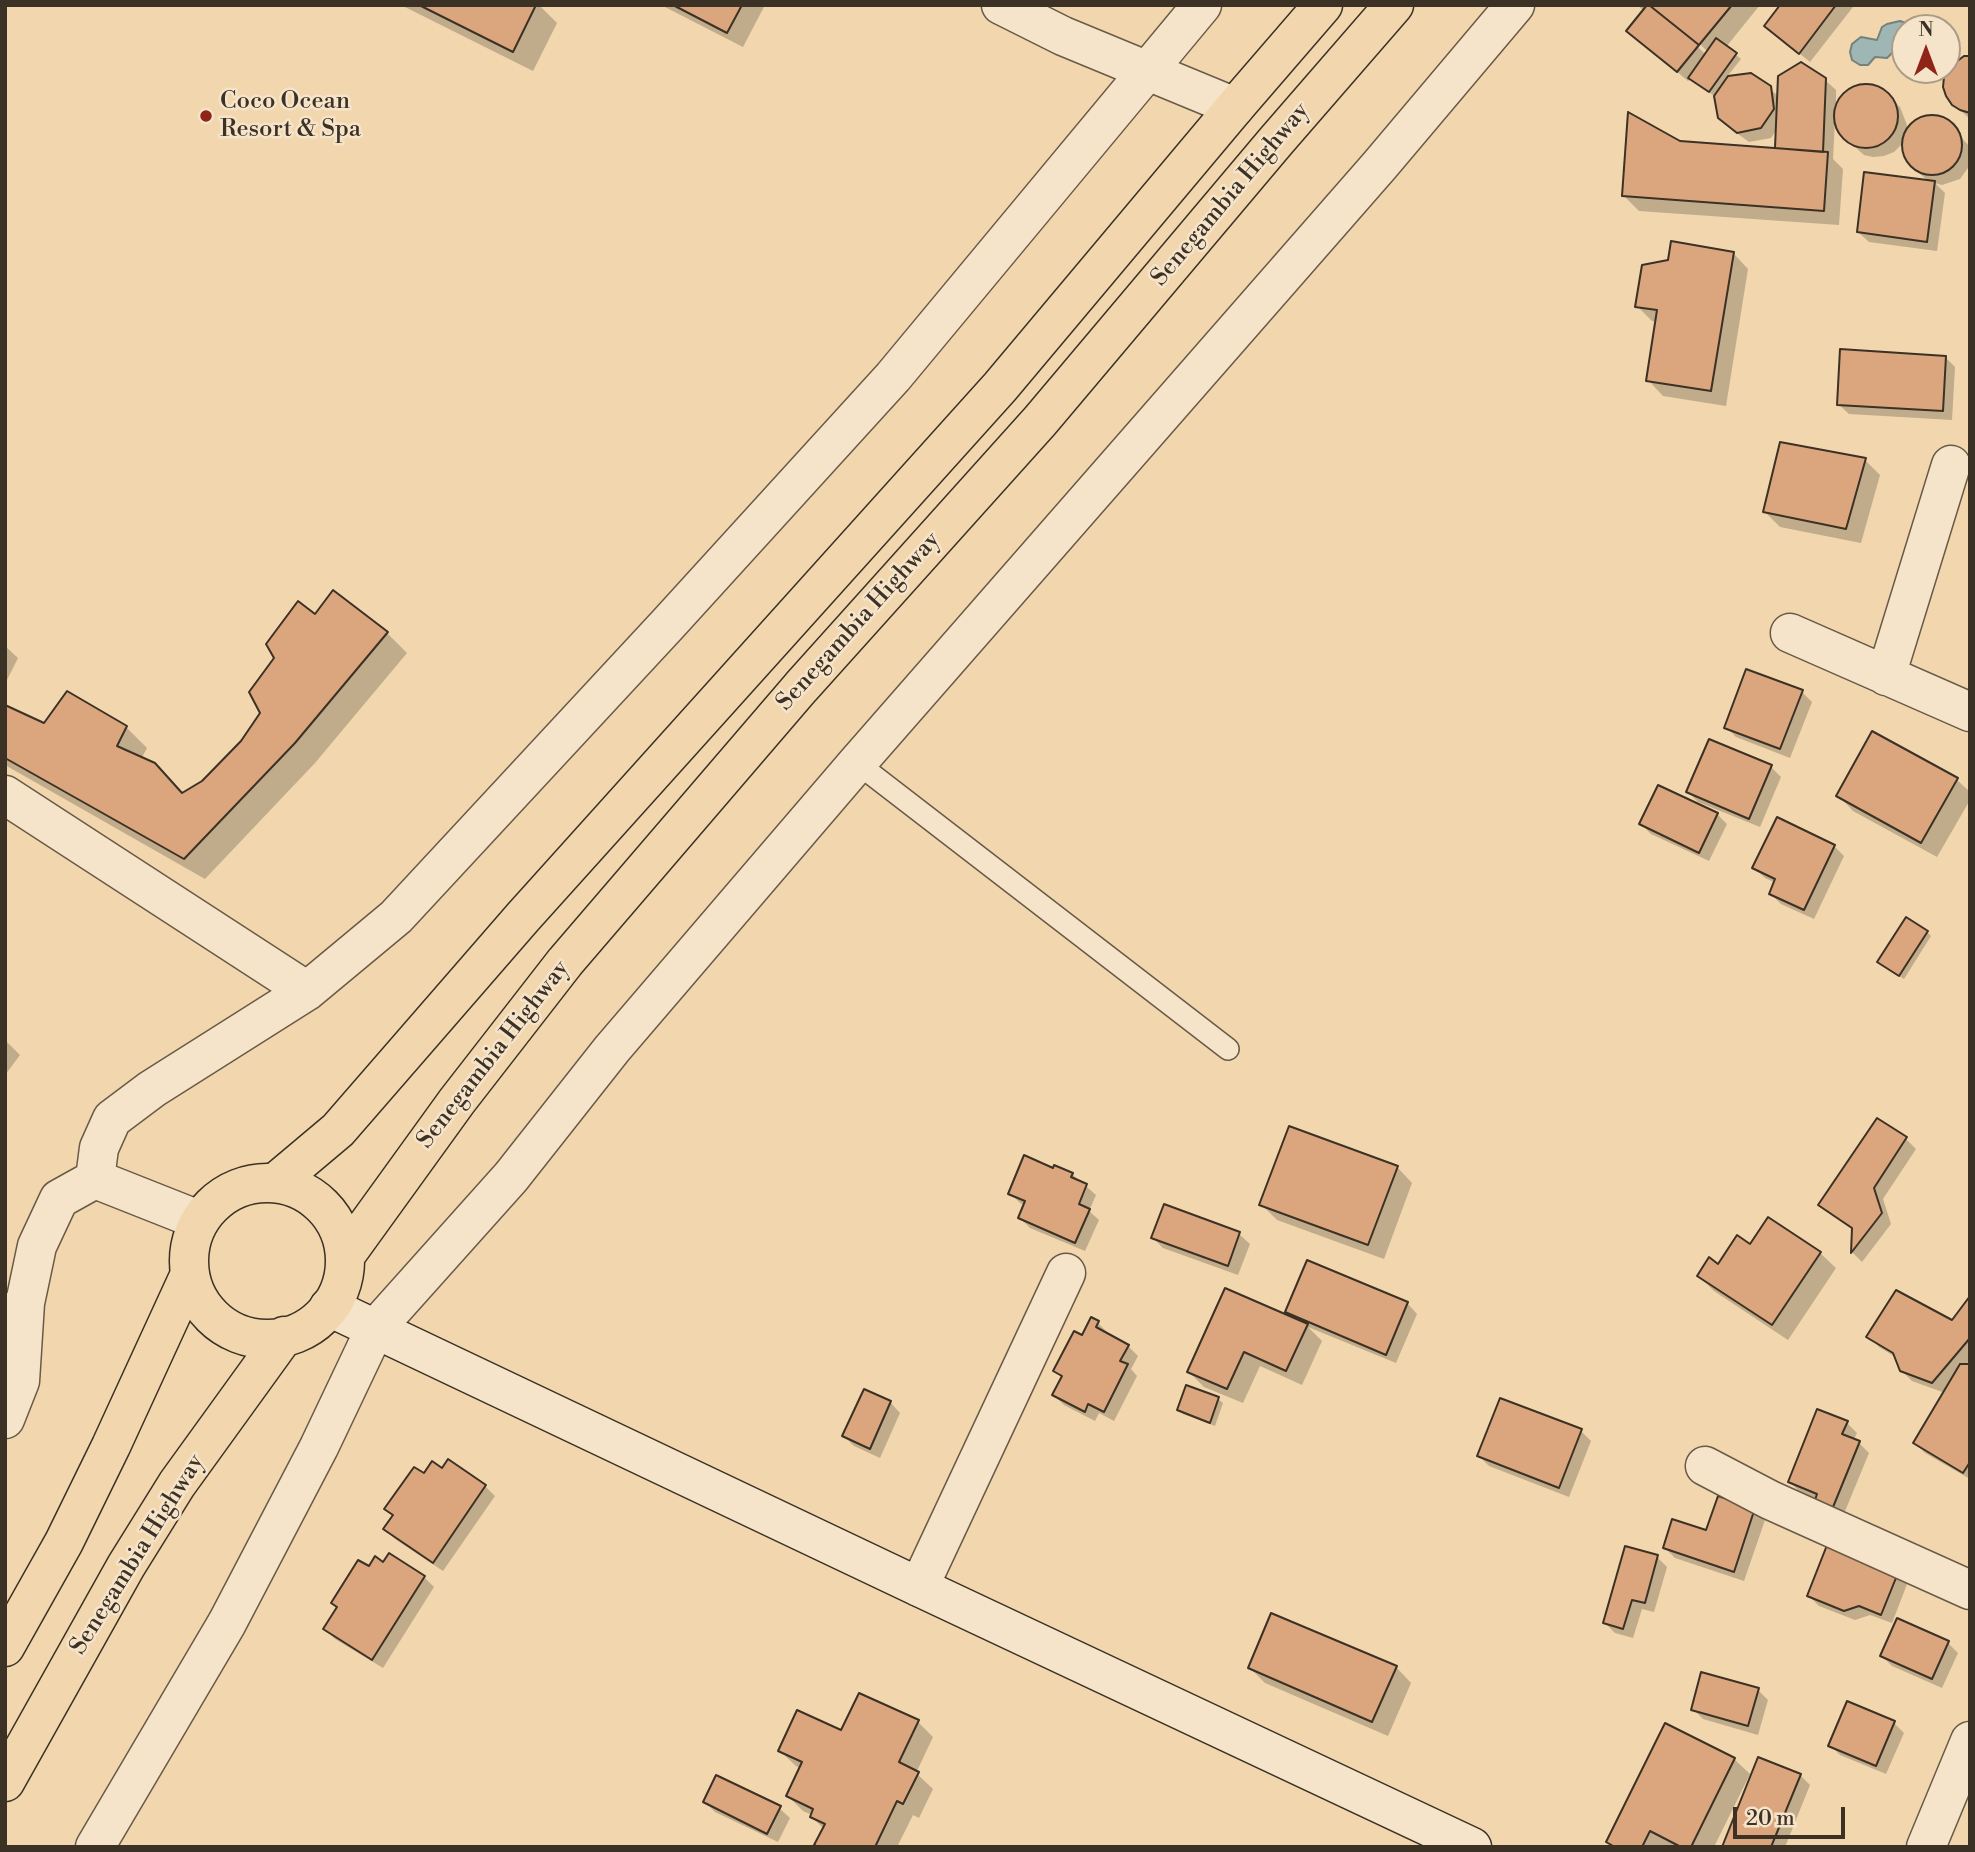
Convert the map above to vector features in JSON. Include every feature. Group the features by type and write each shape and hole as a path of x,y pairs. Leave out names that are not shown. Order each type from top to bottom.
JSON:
{"main road":[{"path":"275,1183 338,1130 532,907 1000,387 1323,5"},
{"name":"Senegambia Highway","path":"345,1256 457,1101 574,951 800,687 1040,421 1394,5"},
{"path":"275,1183 293,1187 309,1195 323,1207 334,1221 345,1256 344,1273 338,1292 317,1320 284,1336 266,1338 248,1336 216,1320 195,1292 188,1256 198,1223 209,1208 223,1196 239,1188 275,1183"},
{"path":"5,1647 76,1518 190,1274"},
{"name":"Senegambia Highway","path":"5,1783 125,1566 177,1484 284,1336"}],"street":[{"path":"1001,5 1063,36 1235,107"},
{"path":"95,1179 99,1148 112,1119 152,1089 307,991 396,917 893,377 1202,5"},
{"path":"95,1847 227,1623 319,1447 374,1329 511,1177 612,1049 1380,165 1515,5"},
{"path":"1886,676 1951,465"},
{"path":"1790,634 1970,712"},
{"path":"5,796 307,991"},
{"path":"95,1179 186,1215 198,1223"},
{"path":"5,1419 20,1381 15,1311 37,1246 60,1199 95,1179"},
{"path":"919,1587 1066,1273"},
{"path":"329,1307 1472,1847"},
{"path":"1704,1466 1770,1500 1970,1590"},
{"path":"1926,1847 1970,1741"}],"lane":[{"path":"858,763 1228,1049"}],"water":[{"path":"1891,23 1891,54 1887,58 1875,57 1868,65 1860,65 1852,60 1852,44 1861,37 1877,40 1882,27"}],"building":[{"path":"419,5 536,5 513,52"},
{"path":"673,5 742,5 727,33"},
{"path":"1647,5 1699,45 1677,72 1626,31"},
{"path":"1649,5 1732,5 1699,45"},
{"path":"1780,5 1836,5 1799,54 1764,26"},
{"path":"1716,38 1737,53 1709,92 1688,78"},
{"path":"1970,56 1970,113 1952,105 1943,87 1943,84 1961,84 1961,58"},
{"path":"1801,62 1826,78 1823,152 1775,148 1778,76"},
{"path":"1751,73 1771,86 1774,109 1761,128 1737,133 1718,118 1714,96 1728,76"},
{"path":"1866,84 1889,93 1898,116 1889,139 1866,148 1843,139 1834,116 1843,93"},
{"path":"1628,112 1680,141 1828,152 1824,211 1622,196"},
{"path":"1932,115 1953,124 1962,145 1953,166 1932,175 1911,166 1902,145 1911,124"},
{"path":"1864,172 1935,181 1927,242 1857,232"},
{"path":"1671,241 1734,252 1711,391 1646,381 1657,310 1635,307 1642,265 1668,260"},
{"path":"1840,349 1946,356 1943,411 1837,405"},
{"path":"1780,442 1866,458 1846,529 1763,512"},
{"path":"333,590 388,632 295,743 184,859 5,758 5,705 44,723 67,691 127,726 117,746 155,763 182,793 202,781 241,741 260,713 249,692 274,658 266,644 298,601 315,614"},
{"path":"1746,669 1803,690 1780,749 1724,728"},
{"path":"1872,731 1958,778 1921,843 1836,796"},
{"path":"1709,739 1772,765 1749,819 1686,792"},
{"path":"1658,785 1718,813 1699,853 1639,824"},
{"path":"1777,817 1835,845 1804,910 1769,894 1775,879 1752,868"},
{"path":"1906,917 1928,931 1899,976 1877,962"},
{"path":"1877,1118 1907,1137 1874,1188 1882,1213 1851,1253 1852,1228 1818,1205"},
{"path":"1289,1126 1398,1166 1368,1245 1259,1205"},
{"path":"1024,1155 1053,1168 1054,1165 1073,1173 1071,1177 1087,1184 1079,1204 1090,1209 1075,1243 1018,1218 1025,1201 1008,1194"},
{"path":"1164,1204 1240,1232 1228,1266 1151,1238"},
{"path":"1768,1217 1821,1252 1772,1325 1697,1276 1709,1257 1718,1264 1737,1235 1750,1244"},
{"path":"1307,1260 1408,1302 1386,1355 1285,1312"},
{"path":"1225,1288 1308,1324 1286,1371 1244,1352 1227,1389 1187,1372"},
{"path":"1896,1290 1952,1320 1970,1296 1970,1338 1932,1383 1900,1371 1893,1353 1866,1337"},
{"path":"1091,1317 1099,1321 1096,1327 1129,1345 1120,1361 1128,1364 1104,1412 1088,1404 1085,1412 1052,1395 1062,1376 1053,1371 1074,1331 1082,1335"},
{"path":"1960,1364 1970,1364 1970,1462 1963,1473 1913,1443"},
{"path":"1186,1385 1219,1397 1210,1423 1177,1410"},
{"path":"864,1389 891,1401 870,1449 842,1436"},
{"path":"1500,1398 1582,1429 1559,1488 1477,1456"},
{"path":"1817,1409 1848,1421 1842,1434 1860,1441 1831,1512 1813,1506 1817,1494 1788,1482"},
{"path":"448,1459 486,1485 433,1563 383,1529 393,1515 384,1509 414,1467 424,1473 432,1461 442,1468"},
{"path":"1718,1496 1755,1508 1734,1572 1663,1548 1672,1519 1706,1530"},
{"path":"1829,1540 1900,1568 1881,1615 1859,1606 1844,1611 1807,1596"},
{"path":"1625,1546 1658,1555 1645,1603 1632,1600 1623,1629 1603,1623"},
{"path":"389,1553 425,1576 372,1660 323,1629 337,1607 331,1603 358,1560 369,1566 375,1556 383,1562"},
{"path":"1271,1613 1397,1666 1372,1722 1248,1668"},
{"path":"1897,1618 1949,1641 1932,1679 1880,1656"},
{"path":"1701,1672 1759,1688 1748,1726 1691,1710"},
{"path":"859,1693 919,1720 899,1762 919,1772 903,1804 897,1801 875,1847 819,1847 814,1845 825,1824 810,1817 813,1809 786,1796 802,1762 778,1751 797,1710 841,1730"},
{"path":"1847,1701 1895,1721 1876,1766 1828,1746"},
{"path":"1665,1723 1735,1758 1691,1847 1681,1847 1650,1831 1642,1847 1615,1847 1606,1842"},
{"path":"1758,1757 1801,1774 1771,1847 1722,1847"},
{"path":"716,1775 781,1806 767,1834 703,1802"}],"place":[{"name":"Coco Ocean Resort & Spa","path":"206,116"}]}
